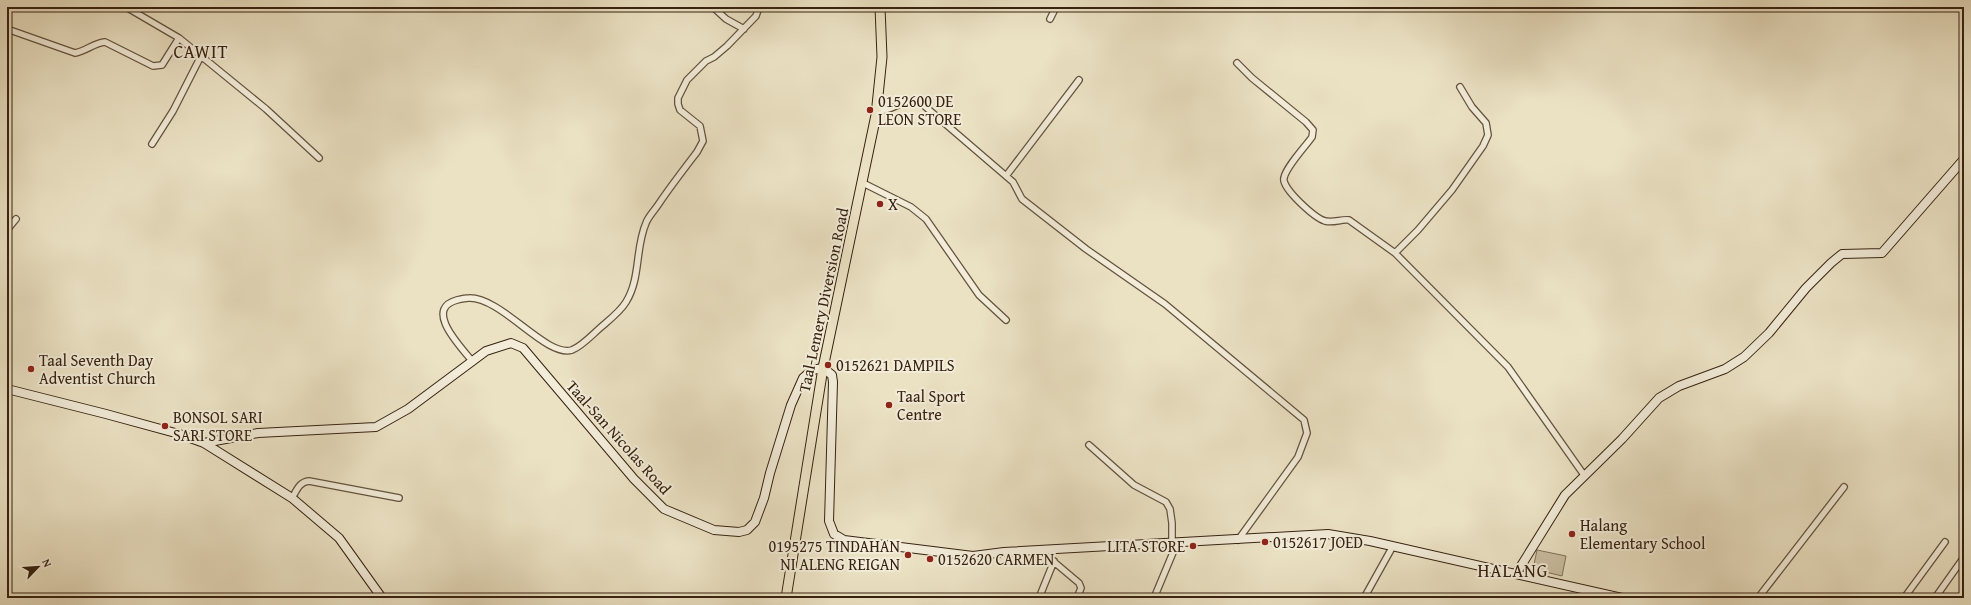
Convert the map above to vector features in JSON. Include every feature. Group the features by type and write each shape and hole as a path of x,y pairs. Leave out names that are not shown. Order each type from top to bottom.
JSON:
{"main road":[{"name":"Taal-Lemery Diversion Road","path":"786,598 823,368 863,183 876,111 882,57 880,7"},
{"path":"1516,574 1565,495 1622,439 1659,398 1679,386 1725,369 1744,357 1769,333 1806,288 1842,254 1882,253 1964,159"},
{"name":"Taal-San Nicolas Road","path":"204,443 258,433 376,427 408,409 486,352 511,343 524,348 634,478 664,508 714,530 739,532 747,530 755,522 764,498 787,418 804,378 812,370 823,368"},
{"path":"823,368 832,375 833,382 830,521 834,534 838,538 854,543 973,556 1328,534 1393,546 1622,598"},
{"path":"7,389 179,434 204,443 292,498 339,538 382,598"}],"street":[{"path":"126,7 179,38 266,109 319,158"},
{"path":"713,7 726,19 744,29"},
{"path":"472,361 449,331 442,315 444,307 450,302 468,298 483,300 497,306 526,329 555,348 564,350 572,350 587,340 623,307 630,295 636,279 646,222 697,152 703,141 700,126 680,110 678,98 687,80 706,61 714,57 744,29 756,16 759,7"},
{"path":"1050,19 1056,7"},
{"path":"7,29 75,53 83,52 100,42 105,42 153,66 162,65 179,38"},
{"path":"152,144 173,110 201,56"},
{"path":"1237,63 1252,78 1306,122 1313,130 1312,137 1285,175 1284,185 1288,191 1321,220 1335,222 1342,219 1349,220 1395,254 1508,367 1584,475"},
{"path":"1006,176 1079,80"},
{"path":"1395,254 1418,230 1452,190 1483,146 1488,135 1486,123 1472,107 1460,87"},
{"path":"876,111 886,111 908,100 921,103 1013,182 1022,199 1086,249 1165,304 1304,420 1307,426 1307,433 1298,457 1238,540"},
{"path":"863,183 911,207 926,219 979,295 1006,320"},
{"path":"7,230 16,219"},
{"path":"1089,445 1134,485 1166,502 1172,523 1174,544 1154,598"},
{"path":"292,498 299,485 304,481 309,481 399,498"},
{"path":"1758,598 1844,487"},
{"path":"1904,598 1945,542"},
{"path":"1364,598 1393,546"},
{"path":"1041,551 1054,560 1081,586 1077,598"},
{"path":"1935,598 1964,557"},
{"path":"1039,598 1054,560"}],"shaded area":[{"path":"1537,550 1566,556 1562,576 1533,569"}],"place":[{"name":"0152600 DE LEON STORE","path":"870,110"},
{"name":"X","path":"880,204"},
{"name":"0152621 DAMPILS","path":"828,365"},
{"name":"Taal Seventh Day Adventist Church","path":"31,369"},
{"name":"Taal Sport Centre","path":"889,405"},
{"name":"BONSOL SARI SARI STORE","path":"165,426"},
{"name":"Halang Elementary School","path":"1572,534"},
{"name":"0152617 JOED","path":"1265,542"},
{"name":"LITA STORE","path":"1193,546"},
{"name":"0195275 TINDAHAN NI ALENG REIGAN","path":"908,555"},
{"name":"0152620 CARMEN","path":"930,559"}],"district":[{"name":"CAWIT","path":"201,52"},
{"name":"HALANG","path":"1513,571"}]}
